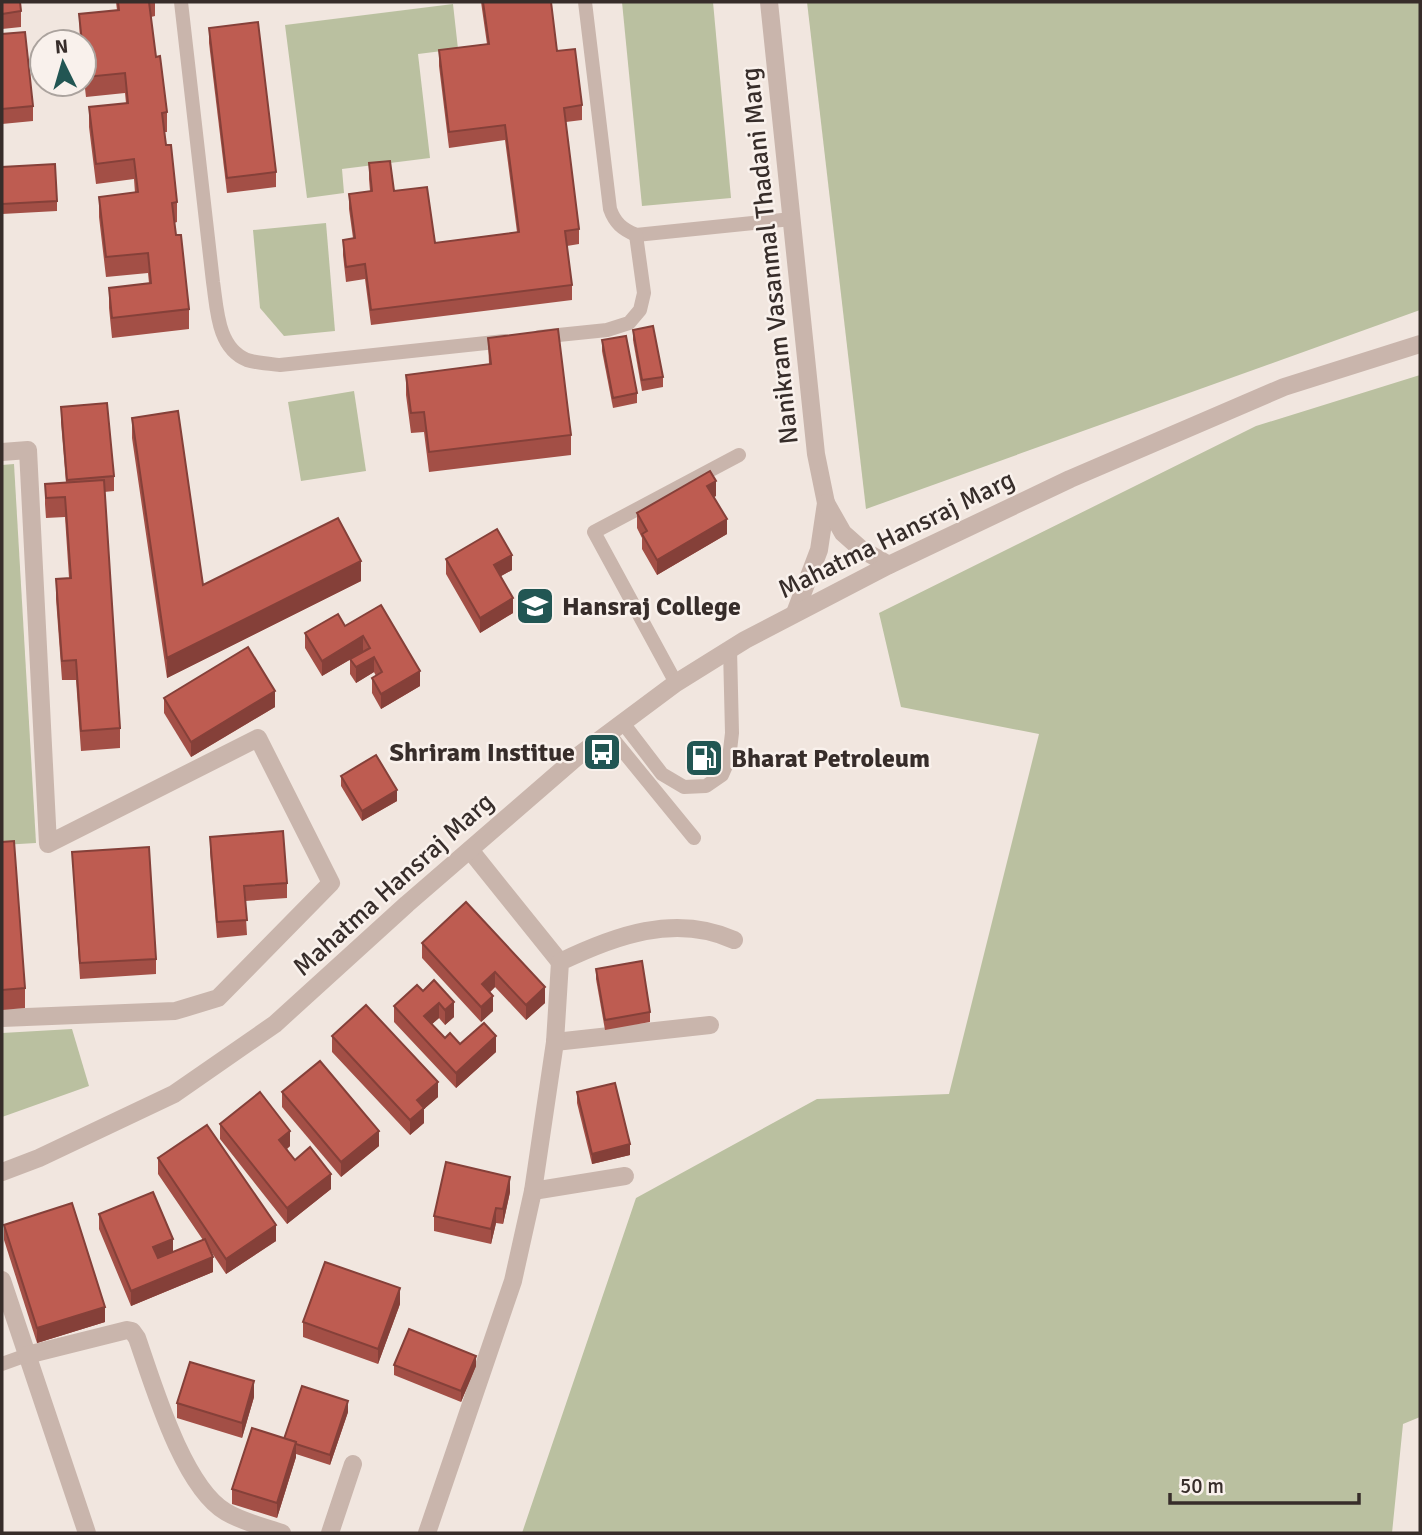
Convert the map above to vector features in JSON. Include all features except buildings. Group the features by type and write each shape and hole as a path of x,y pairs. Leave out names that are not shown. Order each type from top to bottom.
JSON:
{"street":[{"name":"Nanikram Vasanmal Thadani Marg","path":"769,2 816,454 826,503"},
{"name":"Mahatma Hansraj Marg","path":"2,1172 39,1158 174,1094 275,1024 578,756 676,683 730,649 795,612 888,565 1070,479 1284,387 1420,344"},
{"path":"2,452 28,450 48,844 258,738 331,883 218,998 175,1011 2,1018"},
{"path":"826,503 843,533 861,549 888,565"},
{"path":"795,612 820,550 826,503"},
{"path":"427,1533 513,1281 533,1192 555,1042 559,962 470,849"},
{"path":"559,962 589,948 641,931 670,927 706,930 734,940"},
{"path":"555,1042 710,1025"},
{"path":"533,1192 625,1176"},
{"path":"2,1279 87,1533"},
{"path":"27,1355 132,1331 137,1338 163,1413 193,1478 234,1525 282,1533"},
{"path":"330,1533 353,1464"}],"lane":[{"path":"181,2 219,326 229,347 246,359 280,365 607,330 629,323 640,310 644,293 636,235"},
{"path":"585,2 610,209 615,221 624,230 636,235 792,219"},
{"path":"676,683 594,532 739,455"},
{"path":"616,728 662,774 684,787 706,786 722,775 729,759 732,733 730,649"},
{"path":"616,728 694,838"},
{"path":"2,1364 27,1355"}],"green space":[{"path":"622,2 713,2 731,198 642,206"},
{"path":"807,2 1420,2 1420,310 866,509"},
{"path":"453,4 458,49 418,54 430,158 342,169 344,193 307,198 285,25"},
{"path":"326,223 335,331 284,336 260,308 253,230"},
{"path":"1420,375 1420,1417 1403,1424 1392,1533 522,1533 636,1198 817,1099 949,1094 1039,734 901,707 879,613 1256,426"},
{"path":"354,391 366,471 301,481 288,402"},
{"path":"14,464 36,843 2,845 2,465"},
{"path":"72,1029 89,1086 2,1117 2,1033"}],"place":[{"name":"Hansraj College","path":"535,606"},
{"name":"Shriram Institue","path":"602,752"},
{"name":"Bharat Petroleum","path":"704,758"}]}
